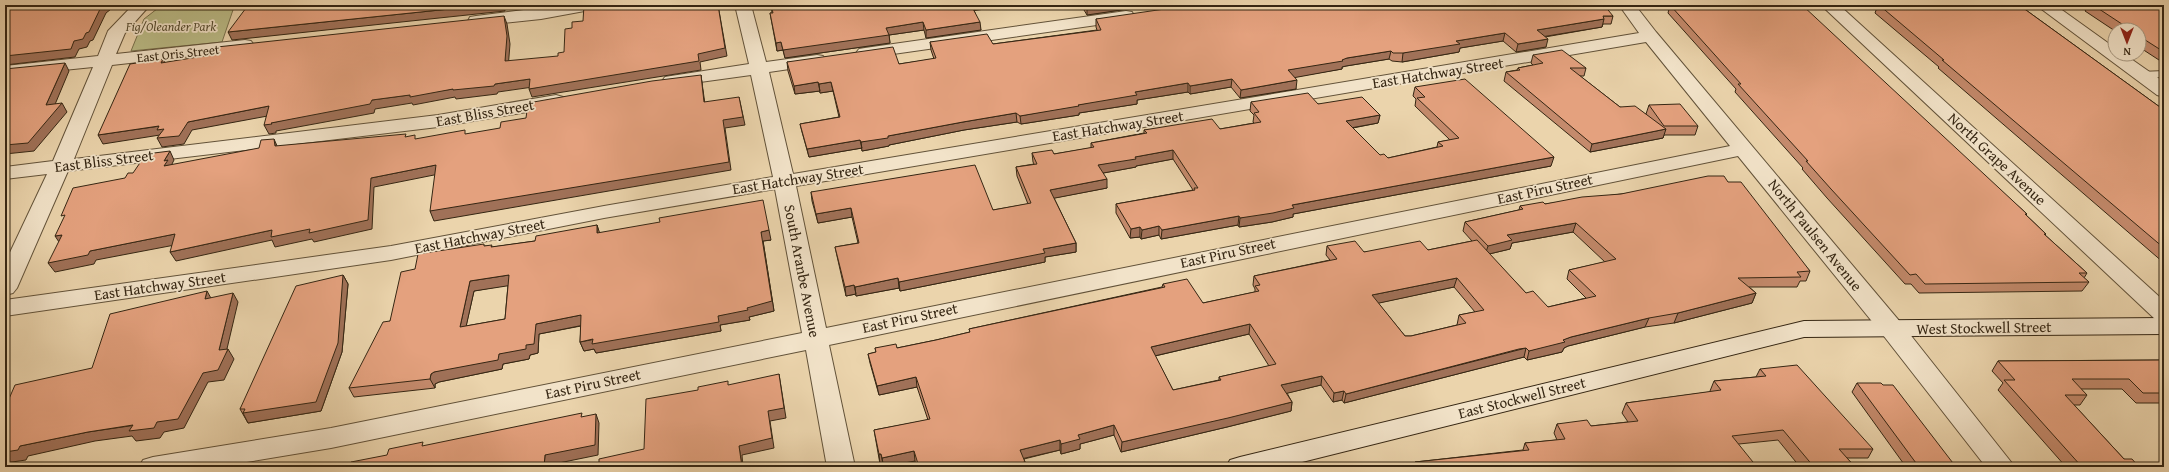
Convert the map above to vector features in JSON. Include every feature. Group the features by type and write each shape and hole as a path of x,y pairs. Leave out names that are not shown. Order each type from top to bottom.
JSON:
{"street":[{"path":"5,288 60,167 117,31 142,5"},
{"path":"462,22 541,14 590,5"},
{"name":"South Aranbe Avenue","path":"743,5 760,68 784,181 841,467"},
{"name":"North Paulsen Avenue","path":"1626,5 1892,329 2001,467"},
{"name":"North Grape Avenue","path":"1829,5 2164,314"},
{"path":"2044,5 2164,91"},
{"path":"654,84 1145,13"},
{"name":"East Hatchway Street","path":"5,308 391,253 604,212 1592,47 1650,36"},
{"name":"East Oris Street","path":"5,71 264,43"},
{"name":"East Bliss Street","path":"5,173 438,121 577,97"},
{"name":"East Piru Street","path":"153,467 331,438 1744,149"},
{"name":"West Stockwell Street","path":"1804,329 2164,326"},
{"name":"East Stockwell Street","path":"1240,467 1804,329"}],"lane":[{"path":"2141,75 2164,74"}],"green space":[{"name":"Fig/Oleander Park","path":"162,5 253,5 234,7 222,42 131,51 144,19"}],"building":[{"path":"5,5 102,5 89,32 86,33 83,39 74,41 71,49 5,56"},
{"path":"274,5 488,5 228,32 246,8"},
{"path":"584,5 718,5 725,48 698,54 699,61 529,89 530,79 495,84 494,86 453,89 410,97 410,95 372,100 370,104 264,125 269,106 188,122 179,136 157,138 164,129 157,130 159,126 98,135 130,64 163,59 161,63 210,55 217,47 504,16 507,36 505,61 558,56 558,53 564,52 565,29 572,28 572,22 583,21"},
{"path":"771,5 971,5 980,22 926,30 923,22 886,28 889,35 783,50 781,42 776,43 770,13 773,13"},
{"path":"1086,5 1100,5 1087,7"},
{"path":"1192,5 1604,5 1613,16 1603,16 1604,19 1537,30 1548,39 1518,44 1505,33 1456,41 1460,44 1403,53 1393,53 1391,51 1347,58 1342,60 1343,61 1288,70 1297,80 1241,90 1232,79 1190,86 1188,83 1135,92 1137,95 1078,105 1079,106 1020,116 1016,113 888,136 888,138 861,142 860,140 807,149 800,124 840,117 831,82 819,84 818,82 794,86 787,62 893,47 899,64 936,58 930,42 987,34 993,44 1101,30 1096,19"},
{"path":"1670,5 1802,5 2027,214 2025,214 2046,234 2044,234 2087,273 2079,273 2089,282 1925,284 1916,274 1910,275 1806,161 1808,161 1738,84 1741,84"},
{"path":"1879,5 2019,5 2164,110 2164,248 1942,60 1944,60"},
{"path":"2093,5 2163,5 2164,52 2147,41 2147,22 2119,22"},
{"path":"1562,50 1586,68 1570,68 1620,107 1635,106 1666,129 1592,144 1506,72 1520,70 1518,68 1543,63 1533,55"},
{"path":"65,63 46,105 62,103 28,143 5,145 5,69"},
{"path":"701,75 704,102 739,97 743,117 723,120 729,162 430,211 436,165 371,178 368,220 309,233 310,229 271,237 272,230 170,252 175,234 90,251 88,255 48,263 62,235 55,236 65,215 61,216 73,188 125,178 128,173 133,173 146,154 170,151 164,161 168,160 164,166 259,148 261,140 274,139 275,146 406,134 405,137 415,135 415,139 465,130 465,134 500,128 501,122 526,118 528,103 652,81"},
{"path":"1465,79 1554,157 1292,205 1294,208 1273,213 1240,218 1239,216 1162,230 1159,226 1142,230 1140,227 1131,229 1116,204 1195,190 1194,188 1198,188 1173,150 1135,157 1136,159 1098,165 1107,179 1050,190 1076,243 1043,249 1045,253 899,282 898,278 855,287 854,285 845,287 835,247 859,243 851,208 816,214 811,192 975,165 993,210 1031,203 1016,167 1037,164 1032,153 1052,150 1054,154 1094,147 1091,143 1147,133 1144,130 1212,119 1220,129 1261,122 1254,113 1259,112 1251,102 1308,93 1318,104 1362,97 1380,115 1346,121 1380,155 1384,154 1388,158 1443,146 1438,142 1459,138 1417,98 1425,97 1415,87"},
{"path":"1680,104 1698,126 1664,126 1649,105"},
{"path":"1708,176 1724,176 1728,182 1741,182 1810,271 1797,272 1801,277 1738,278 1756,293 1678,313 1649,318 1571,337 1563,340 1565,342 1529,351 1526,348 1519,349 1346,394 1344,391 1334,393 1322,376 1281,385 1292,402 1228,418 1122,442 1114,425 1078,435 1080,439 1061,444 1060,440 1020,450 1025,462 1015,464 1016,467 919,467 914,451 882,458 881,454 879,454 874,430 930,419 916,377 877,386 868,354 876,352 875,348 896,344 897,348 936,340 970,332 969,329 1165,287 1163,284 1187,279 1203,303 1259,291 1255,286 1260,285 1254,276 1337,259 1327,246 1355,241 1364,252 1420,241 1428,250 1477,240 1526,293 1533,291 1548,307 1596,296 1569,270 1616,259 1576,223 1507,235 1512,240 1488,246 1465,222 1523,209 1520,206 1543,202 1545,204 1582,197 1621,194","holes":["1457,278 1484,310 1459,315 1466,323 1411,336 1405,336 1372,295","1250,324 1276,364 1219,377 1221,380 1173,390 1151,347"]},
{"path":"763,200 769,230 761,232 772,301 747,308 748,310 718,316 719,322 592,344 593,339 580,342 581,315 536,324 534,344 526,345 526,349 499,354 498,360 434,372 431,374 430,379 349,388 383,322 390,321 401,272 415,269 418,254 484,244 484,246 492,245 491,247 535,241 536,236 597,225 597,233 660,222 659,218","holes":["509,275 505,319 460,327 470,281"]},
{"path":"343,275 338,343 316,402 243,413 245,409 240,409 296,286"},
{"path":"207,291 205,299 233,293 219,350 228,349 218,370 203,373 178,419 157,422 154,428 129,431 133,425 88,432 20,446 18,450 5,452 5,408 15,385 92,368 110,314"},
{"path":"2164,360 2164,393 2143,393 2129,379 2072,379 2087,395 2065,395 2124,459 2132,459 2139,467 2082,467 2004,380 2015,380 1998,361"},
{"path":"1797,365 1873,449 1839,449 1855,467 1814,467 1783,430 1732,436 1757,467 1411,467 1417,466 1415,462 1529,450 1525,443 1565,439 1557,424 1587,420 1591,426 1638,421 1626,403 1721,390 1714,381 1766,376 1760,369"},
{"path":"779,374 784,408 768,411 772,438 739,446 742,467 599,467 599,459 644,449 646,399 698,390 698,387 728,381 728,385"},
{"path":"1857,383 1881,383 1883,385 1893,385 1956,467 1911,467 1916,463"},
{"path":"582,413 581,417 596,414 595,445 545,455 544,467 349,467 351,462 387,455 389,449 423,442 422,446"}]}
